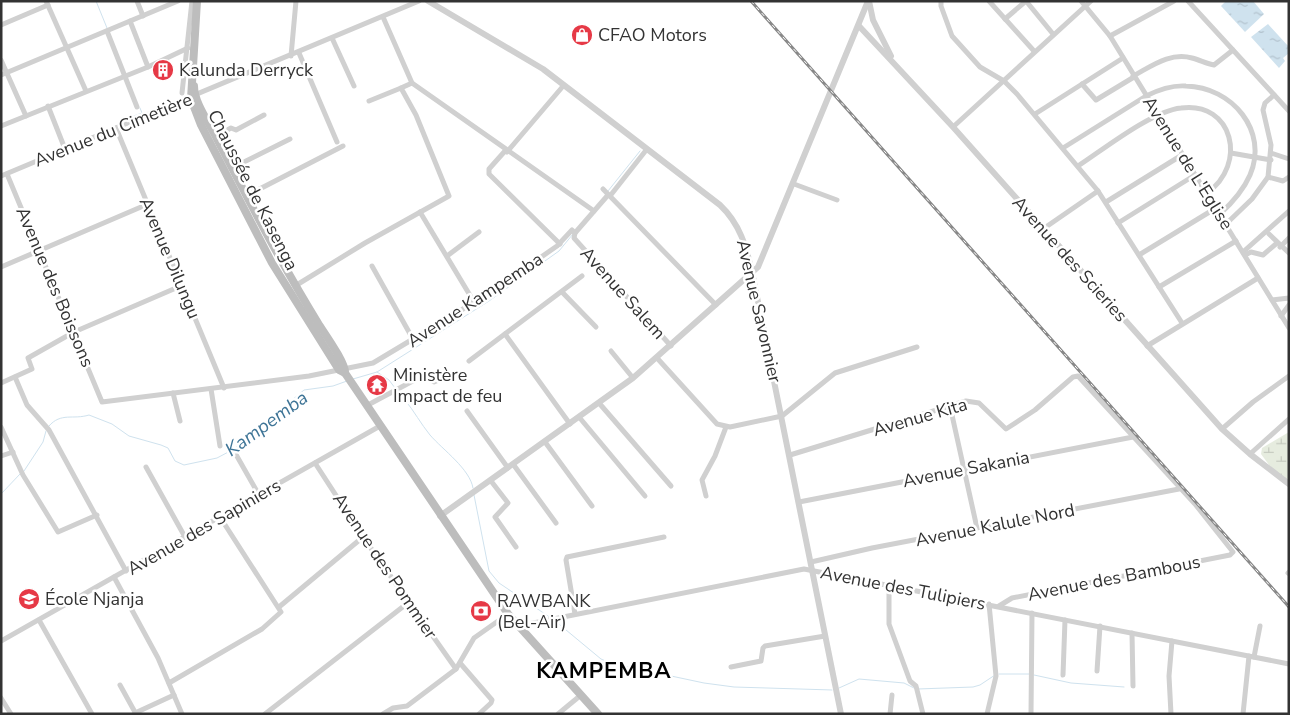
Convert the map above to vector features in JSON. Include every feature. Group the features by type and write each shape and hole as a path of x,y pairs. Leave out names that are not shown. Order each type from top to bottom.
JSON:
{"main road":[{"name":"Chaussée de Kasenga","path":"197,1 194,97 202,125 276,262 366,406 508,614 598,714"},
{"name":"Chaussée de Kasenga","path":"202,1 194,97 246,196 276,262 295,286 345,374"}],"street":[{"path":"137,1 142,16"},
{"path":"4,74 178,1"},
{"path":"182,93 192,1"},
{"path":"290,56 296,1"},
{"name":"Avenue du Cimetière","path":"1,176 194,97 419,1"},
{"name":"Avenue Savonnier","path":"428,1 519,54 564,85 726,210 741,232 752,272 800,502 841,714"},
{"path":"440,516 634,378 761,263 869,1"},
{"path":"869,1 873,20 895,64"},
{"path":"941,1 940,6 952,36 980,67 1004,81 1078,166 1106,202 1182,323"},
{"path":"989,1 1034,51"},
{"path":"953,128 1083,4 1090,1"},
{"path":"1110,36 1174,1"},
{"path":"1188,1 1289,112"},
{"path":"1004,19 1027,2 1053,34"},
{"path":"1,25 47,3 86,91"},
{"name":"Avenue de L'Eglise","path":"1083,4 1110,36 1289,328"},
{"path":"383,17 412,83 592,210"},
{"path":"130,21 148,67"},
{"name":"Avenue des Scieries","path":"859,26 953,128 1222,429 1250,454 1289,484"},
{"path":"107,31 137,107"},
{"path":"332,38 354,86"},
{"path":"1,126 148,67 188,48"},
{"path":"1082,84 1096,100 1164,60 1178,56 1214,65 1234,50"},
{"path":"299,53 337,142"},
{"path":"1034,114 1123,58"},
{"path":"1,60 4,74 26,116"},
{"path":"369,101 412,83"},
{"path":"560,244 489,174 489,170 564,85"},
{"path":"1063,148 1146,96 1165,88 1186,86 1210,90 1226,98 1247,118 1254,139 1255,156 1250,175 1242,190 1220,214"},
{"path":"295,286 365,243 448,197 449,192 416,115 401,88"},
{"path":"1226,224 1252,199 1268,177 1271,152 1263,110 1265,103 1274,95"},
{"path":"48,106 65,149"},
{"path":"1078,166 1158,115 1185,107 1210,113 1226,128 1231,153 1226,174 1220,183 1207,193"},
{"path":"216,136 232,128 236,130 264,115"},
{"name":"Avenue Dilungu","path":"116,128 183,285 224,388"},
{"path":"232,168 290,139"},
{"path":"246,196 343,146"},
{"name":"Avenue Kampemba","path":"102,402 345,374 373,363 414,341 560,244 574,232 606,193 647,149"},
{"path":"1271,152 1289,159"},
{"path":"1231,153 1271,160"},
{"path":"1106,202 1182,155"},
{"name":"Avenue des Boissons","path":"7,174 102,402"},
{"path":"1118,223 1195,175"},
{"path":"1268,177 1287,181"},
{"path":"794,184 837,200"},
{"path":"1043,229 1098,191"},
{"path":"606,193 716,305"},
{"path":"1,267 148,204"},
{"path":"1139,255 1216,208"},
{"path":"1244,254 1289,211"},
{"path":"420,212 474,302"},
{"path":"447,256 479,232"},
{"name":"Avenue Salem","path":"574,232 575,239 671,346"},
{"path":"1269,234 1289,254"},
{"path":"1244,254 1251,252 1262,254 1289,238"},
{"path":"1159,287 1236,240"},
{"path":"372,266 414,341"},
{"path":"469,361 582,276"},
{"path":"1147,346 1258,278"},
{"path":"1,383 32,369 28,358 45,347 74,332 183,285"},
{"path":"562,292 596,326"},
{"path":"1272,300 1289,298"},
{"path":"1281,316 1289,305"},
{"path":"505,334 570,424"},
{"path":"657,358 715,422 726,427 782,416 835,373 917,347"},
{"path":"611,351 634,378"},
{"path":"366,406 424,375 434,382 453,374"},
{"path":"15,376 27,406 49,430 98,515 126,571"},
{"name":"Avenue Kita","path":"790,455 966,401 979,403 1006,429 1035,410 1073,377 1078,376 1133,437"},
{"path":"1222,429 1253,402 1289,376"},
{"path":"211,390 220,446"},
{"path":"173,393 180,421"},
{"path":"599,403 670,486"},
{"path":"950,406 977,528"},
{"path":"467,411 556,523"},
{"path":"579,417 645,496"},
{"path":"1250,454 1289,419"},
{"name":"Avenue des Sapiniers","path":"1,641 380,426"},
{"path":"706,496 702,480 715,456 726,427"},
{"path":"1,428 22,473 58,533 98,515"},
{"path":"1133,437 1179,489"},
{"name":"Avenue Sakania","path":"800,502 1133,437"},
{"path":"545,442 592,506"},
{"path":"1,456 13,452"},
{"path":"234,452 259,495"},
{"name":"Avenue des Pommier","path":"315,463 363,537 456,669"},
{"path":"146,467 185,537"},
{"path":"491,481 508,504 495,517 516,547"},
{"name":"Avenue Kalule Nord","path":"812,562 1179,489"},
{"name":"Avenue des Bambous","path":"999,606 1012,598 1230,555 1233,552 1195,504 1179,489"},
{"path":"169,683 262,628 280,614 278,607 220,517"},
{"path":"278,607 363,537"},
{"path":"575,614 567,557 664,537"},
{"name":"Avenue des Tulipiers","path":"518,626 801,569 989,604 1289,664"},
{"path":"114,577 158,658 182,714"},
{"path":"889,585 890,628 910,681 917,687 923,714"},
{"path":"265,714 409,602"},
{"path":"987,714 996,673 989,604"},
{"path":"1031,714 1032,613"},
{"path":"383,714 393,708 407,706 456,669 474,638 508,614"},
{"path":"39,620 92,714"},
{"path":"1063,675 1065,620"},
{"path":"1097,671 1100,626"},
{"path":"1242,714 1252,656 1260,626"},
{"path":"1132,633 1133,686"},
{"path":"731,667 761,661 763,648 767,646 825,636"},
{"path":"1171,714 1169,676 1172,641"},
{"path":"460,663 492,700 478,714"},
{"path":"120,685 135,713 174,695"},
{"path":"558,714 582,695"},
{"path":"890,714 892,695"},
{"path":"1,698 11,714"}],"green space":[{"path":"1289,432 1289,481 1272,469 1261,454 1262,448"}],"water":[{"path":"1226,1 1253,1 1264,14 1245,32 1221,6"},
{"path":"1268,24 1289,47 1289,53 1283,58 1285,61 1279,68 1251,37"}],"waterway":[{"path":"96,1 107,28"},
{"path":"131,117 142,113 140,108"},
{"name":"Kampemba","path":"608,191 640,151"},
{"name":"Kampemba","path":"353,379 377,372 489,301 559,251 573,234"},
{"path":"377,372 389,380 395,388"},
{"name":"Kampemba","path":"49,426 58,419 89,415 112,424 129,436 168,448 175,461 184,465 217,458 234,449 304,390 333,386 347,381"},
{"path":"397,392 430,435 462,467 473,488"},
{"name":"Kampemba","path":"24,471 43,442 46,431"},
{"name":"Kampemba","path":"1,494 21,473"},
{"path":"474,495 489,571 499,583 551,618"},
{"path":"554,620 601,659 610,663 704,683 734,687 832,690"},
{"path":"999,674 1030,674"},
{"path":"918,689 973,687 980,685 995,675"},
{"path":"1034,675 1071,683 1124,687"},
{"path":"839,688 859,679 904,683 914,688"}],"railway":[{"path":"751,1 1289,607"}],"place":[{"name":"CFAO Motors","path":"582,35"},
{"name":"Kalunda Derryck","path":"163,70"},
{"name":"Ministère Impact de feu","path":"377,385"},
{"name":"École Njanja","path":"29,599"},
{"name":"RAWBANK (Bel-Air)","path":"481,611"}],"district":[{"name":"KAMPEMBA","path":"604,670"}]}
